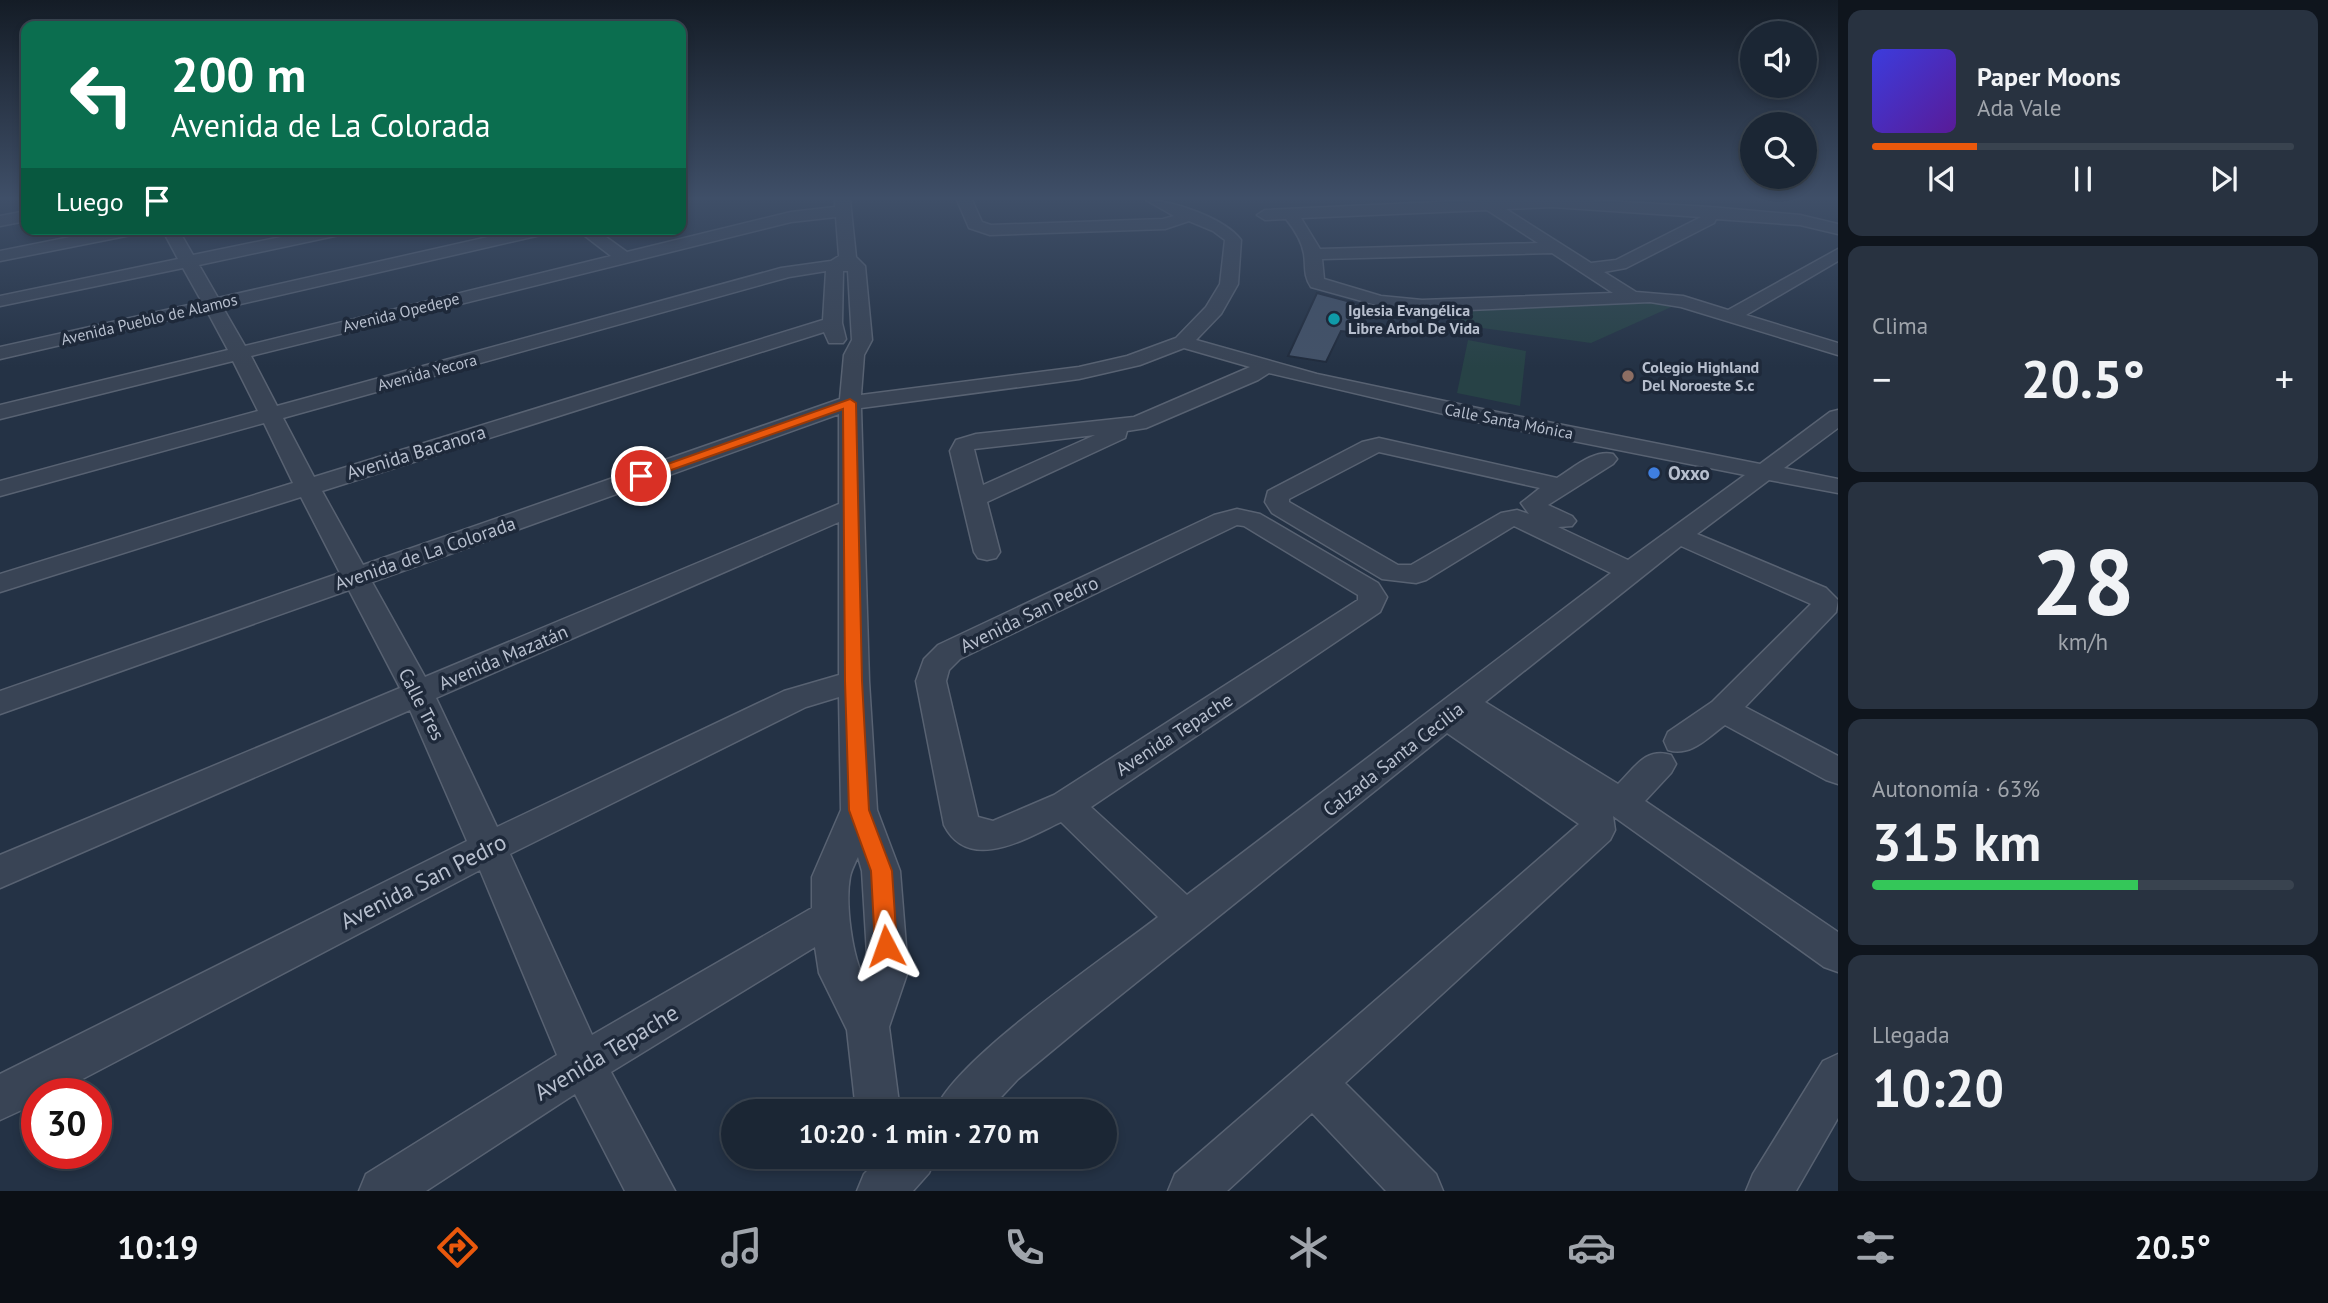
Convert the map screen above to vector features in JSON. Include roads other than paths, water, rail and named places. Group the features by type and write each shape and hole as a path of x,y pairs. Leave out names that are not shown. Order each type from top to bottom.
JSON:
{"street":[{"name":"Calle Tres","path":"186,256 418,693 583,1064 651,1191"},
{"path":"0,301 220,256"},
{"name":"Avenida Pueblo de Alamos","path":"0,353 428,256"},
{"name":"Avenida Opedepe","path":"0,412 629,256"},
{"path":"846,256 862,340 854,355 850,403 854,681 859,810 881,871 888,971 868,1027"},
{"path":"1183,342 1214,310 1229,284 1230,256"},
{"path":"1313,256 1313,278 1317,283 1400,305 1665,298 1838,349"},
{"path":"1568,256 1631,297"},
{"path":"1588,269 1620,264 1637,256"},
{"path":"1731,316 1835,256"},
{"path":"846,263 832,323 833,335 839,344 854,355"},
{"name":"Avenida Yecora","path":"0,489 774,276 804,268 846,263"},
{"name":"Avenida Bacanora","path":"0,583 832,323"},
{"path":"1787,334 1838,340"},
{"name":"Calle Santa Mónica","path":"1183,342 1264,367 1482,416 1838,486"},
{"name":"Avenida de La Colorada","path":"0,703 850,403 1079,373 1133,361 1183,342"},
{"path":"975,498 1139,423 1251,376 1264,367"},
{"name":"Calzada Santa Cecilia","path":"969,1099 1003,1064 1638,566 1838,417"},
{"path":"986,552 962,451 964,445 976,441 1139,423"},
{"path":"1561,486 1379,445 1370,447 1277,496 1277,502 1281,508 1392,573 1403,576 1416,574 1510,518 1517,518 1638,566"},
{"path":"1605,459 1533,503 1533,506 1638,566"},
{"name":"Avenida Mazatán","path":"0,872 851,508"},
{"name":"Avenida San Pedro","path":"962,825 932,681 935,666 949,652 1223,520 1237,517"},
{"name":"Avenida Tepache","path":"962,825 979,835 995,836 1066,805 1370,605 1373,597 1368,589 1251,519 1237,517"},
{"path":"1686,530 1838,584"},
{"path":"1621,803 1670,752 1723,710 1826,604 1816,594 1686,530"},
{"name":"Avenida San Pedro","path":"0,1098 488,848 795,699 854,681"},
{"path":"1455,710 1621,803 1838,954"},
{"path":"1192,1191 1597,830 1597,820 1587,810 1455,710"},
{"path":"1723,710 1838,771"},
{"path":"1066,805 1187,920"},
{"path":"859,810 831,877 831,917 839,973 868,1027 876,1099"},
{"name":"Avenida Tepache","path":"383,1191 583,1064 831,917"},
{"path":"1770,1191 1838,1076"},
{"path":"1313,1082 1419,1191"}],"place":[{"name":"Iglesia Evangélica Libre Arbol De Vida","path":"1334,319"},
{"name":"Colegio Highland Del Noroeste S.c","path":"1628,376"},
{"name":"Oxxo","path":"1654,473"}]}
